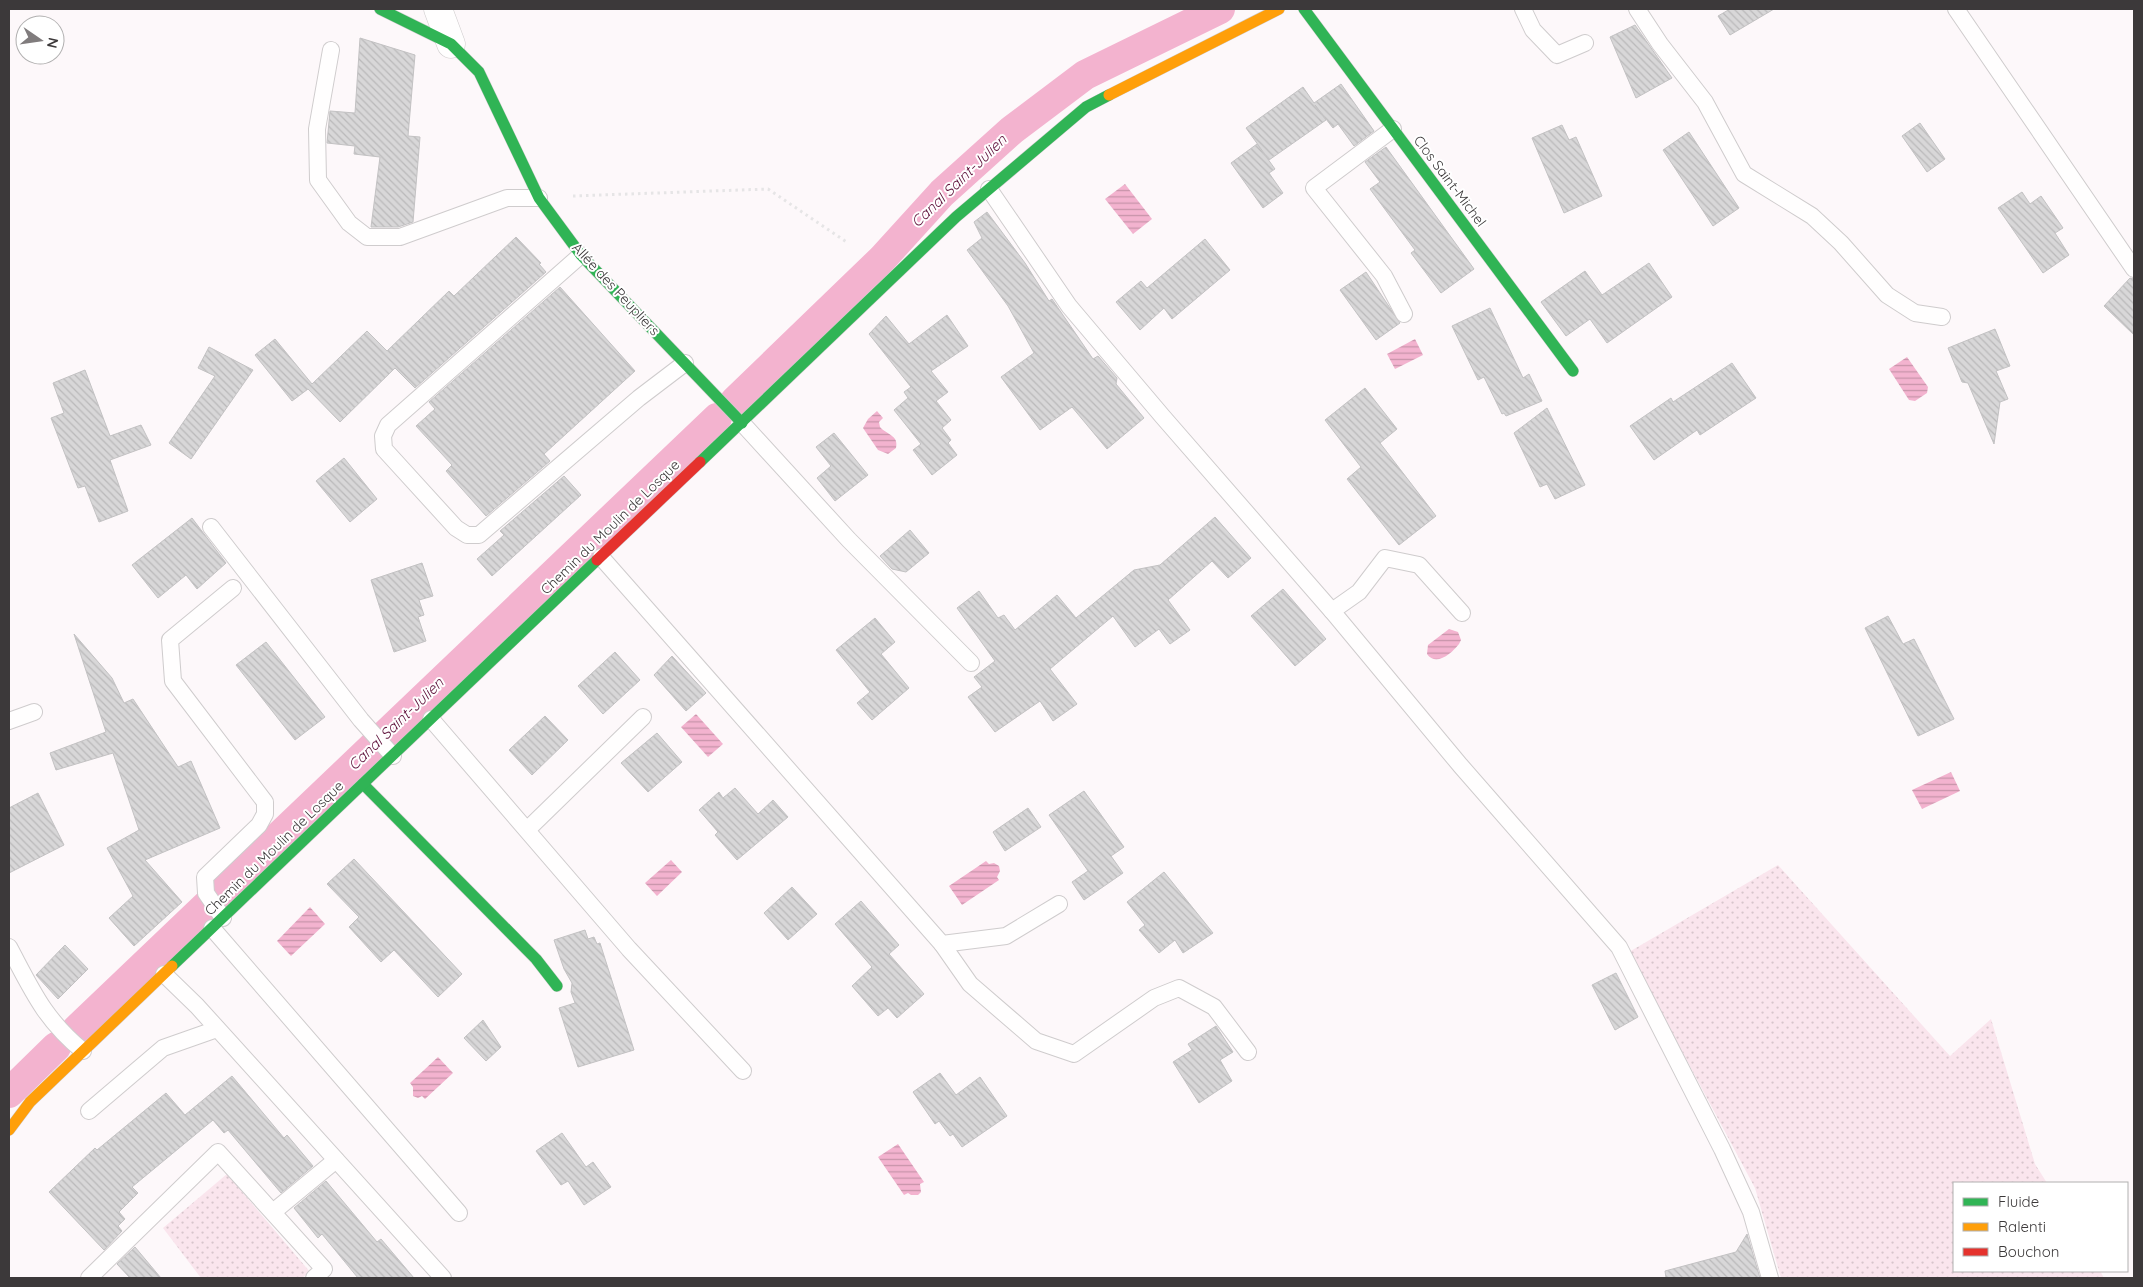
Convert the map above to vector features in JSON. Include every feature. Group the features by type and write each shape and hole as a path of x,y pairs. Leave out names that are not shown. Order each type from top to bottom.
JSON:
{"street":[{"name":"Allée des Peupliers","path":"380,9 451,44 480,72 539,198 581,255 738,419"},
{"name":"Allée des Peupliers","path":"438,9 451,44"},
{"name":"Chemin du Moulin de Losque","path":"9,1130 30,1102 79,1047 164,974 218,918 363,784 388,751 431,718 601,557 738,419 956,217 1086,107 1280,9"},
{"name":"Clos Saint-Michel","path":"1304,9 1573,372"},
{"path":"363,784 536,959 557,986"}],"lane":[{"path":"1524,9 1533,30 1557,55 1585,43"},
{"path":"1637,9 1660,44 1705,102 1744,174 1812,216 1841,243 1887,295 1915,313 1942,318"},
{"path":"1956,9 2134,269"},
{"path":"331,50 317,129 318,180 349,223 367,237 400,237 507,198 539,198"},
{"path":"1393,129 1314,188 1384,276 1404,314"},
{"path":"990,189 1069,306 1332,611 1460,766 1619,947 1722,1149 1747,1203 1770,1278"},
{"path":"581,255 388,425 383,436 384,448 456,528 467,535 479,535 639,398 685,363"},
{"path":"738,419 849,540 971,663"},
{"path":"211,526 388,751"},
{"path":"601,557 942,944 970,984 1036,1041 1074,1054 1154,998 1179,988 1214,1007 1248,1052"},
{"path":"1332,611 1359,592 1385,558 1420,565 1462,613"},
{"path":"233,588 170,640 173,681 265,802 265,814 259,825 205,877 206,893 218,918 459,1213"},
{"path":"9,721 34,712"},
{"path":"528,829 643,716"},
{"path":"431,718 629,949 743,1071"},
{"path":"942,944 1006,936 1059,904"},
{"path":"9,947 44,1013 55,1026 79,1047"},
{"path":"164,974 217,1028 443,1278"},
{"path":"89,1111 163,1048 217,1028"},
{"path":"89,1278 218,1152 324,1269 314,1278"},
{"path":"273,1212 336,1160"}],"path":[{"path":"539,198 768,189 848,243"}],"shaded area":[{"path":"1125,184 1152,219 1133,234 1105,199"},
{"path":"1415,339 1423,355 1395,369 1387,354"},
{"path":"1907,357 1928,387 1927,393 1915,401 1909,400 1889,369"},
{"path":"877,411 883,418 879,422 880,427 896,440 896,448 888,454 878,450 863,428 868,419"},
{"path":"1449,629 1458,632 1461,640 1459,644 1444,657 1439,659 1431,658 1427,654 1428,645"},
{"path":"696,714 723,744 708,757 681,727"},
{"path":"1951,772 1960,791 1922,809 1912,790"},
{"path":"671,860 682,872 657,896 645,883"},
{"path":"986,861 989,864 994,863 999,866 1000,871 997,877 999,880 962,905 949,886"},
{"path":"1778,865 1950,1056 1991,1019 2035,1164 2046,1182 1953,1182 1953,1272 2101,1272 2104,1278 1781,1278 1755,1188 1629,952"},
{"path":"310,907 325,924 291,956 277,941"},
{"path":"438,1057 453,1073 425,1099 422,1096 418,1098 413,1096 413,1087 410,1083"},
{"path":"898,1144 924,1182 920,1184 921,1192 918,1195 908,1193 904,1195 878,1157"},
{"path":"227,1174 310,1272 302,1278 201,1278 163,1228"}],"building":[{"path":"1730,9 1774,9 1730,35 1718,16"},
{"path":"1635,25 1672,78 1636,98 1610,37"},
{"path":"360,38 415,55 408,136 420,137 413,222 398,227 371,227 380,157 354,154 355,146 327,143 330,111 355,113"},
{"path":"1341,84 1374,131 1354,146 1338,124 1333,128 1315,105 1326,120 1269,160 1246,128 1303,87 1314,103"},
{"path":"1920,123 1945,159 1927,172 1902,136"},
{"path":"1562,125 1569,140 1576,137 1602,196 1564,213 1532,138"},
{"path":"1689,132 1739,208 1713,226 1663,150"},
{"path":"1257,144 1275,169 1269,173 1283,193 1263,208 1231,163"},
{"path":"1386,147 1474,269 1441,293 1411,253 1415,250 1370,189 1380,182 1365,162"},
{"path":"2022,192 2030,204 2041,196 2063,228 2055,233 2069,255 2043,273 1998,208"},
{"path":"987,212 1025,263 1049,301 1052,299 1093,359 1098,356 1117,378 1116,384 1144,418 1107,449 1072,407 1040,430 1001,377 1034,353 1008,306 967,250 982,238 974,222"},
{"path":"516,237 541,263 539,264 546,272 415,388 395,368 340,422 308,389 292,401 255,355 275,339 312,384 367,331 387,351 449,291 454,296"},
{"path":"1205,239 1230,270 1172,319 1164,308 1140,330 1116,302 1141,281 1147,288"},
{"path":"1649,263 1672,297 1607,343 1590,319 1566,336 1541,302 1585,271 1602,295"},
{"path":"1366,272 1400,323 1376,340 1340,290"},
{"path":"2130,278 2134,279 2134,335 2104,306"},
{"path":"560,287 635,371 544,454 550,461 486,516 446,471 452,465 416,426 435,409 429,402"},
{"path":"1490,308 1523,378 1529,374 1542,401 1506,416 1504,413 1502,414 1484,377 1478,380 1452,326"},
{"path":"947,315 968,346 931,371 948,392 936,401 951,420 942,428 951,440 948,443 957,455 932,475 913,450 921,444 894,410 908,398 904,392 911,387 869,334 886,316 909,344"},
{"path":"1995,329 2010,366 1996,371 2008,399 2000,402 1994,444 1968,383 1962,382 1948,348"},
{"path":"209,347 253,370 191,459 169,443 215,376 198,368"},
{"path":"1732,363 1756,398 1700,435 1697,430 1654,460 1630,426 1671,398 1673,402"},
{"path":"85,370 110,436 141,425 151,445 110,460 128,511 99,522 85,486 78,488 51,418 64,413 53,383"},
{"path":"1365,388 1397,429 1380,443 1436,516 1399,545 1347,479 1361,467 1325,420"},
{"path":"1547,408 1585,485 1555,499 1547,484 1540,487 1514,433"},
{"path":"834,433 868,475 835,501 817,478 831,466 816,447"},
{"path":"344,458 377,499 350,522 316,481"},
{"path":"564,476 581,495 492,576 477,559 504,535 500,531"},
{"path":"1215,517 1251,558 1228,578 1212,561 1168,600 1190,630 1170,644 1159,629 1135,647 1113,616 1050,669 1077,704 1053,721 1040,701 995,732 968,697 982,687 974,677 995,661 957,608 979,591 998,618 1004,615 1015,630 1057,595 1076,618 1134,570 1160,565"},
{"path":"192,518 226,563 197,589 186,575 158,598 132,565"},
{"path":"910,530 929,553 906,572 892,569 880,556"},
{"path":"422,563 433,596 419,600 424,615 418,617 426,641 394,652 371,580"},
{"path":"1283,589 1326,639 1295,666 1251,616"},
{"path":"1888,616 1903,644 1914,639 1954,719 1918,736 1865,628"},
{"path":"875,618 895,642 881,654 909,688 872,720 857,703 870,692 836,650"},
{"path":"74,634 112,678 124,703 133,699 178,767 191,761 220,828 145,860 182,902 134,946 109,918 133,896 107,848 139,830 113,753 56,770 50,753 106,732"},
{"path":"266,642 325,717 295,740 236,665"},
{"path":"615,652 640,680 603,714 578,686"},
{"path":"672,656 706,693 686,711 654,675"},
{"path":"545,716 568,740 532,775 509,750"},
{"path":"657,733 682,762 648,792 621,763"},
{"path":"735,788 758,814 773,800 788,817 737,860 715,835 718,832 699,810 719,792 723,798"},
{"path":"1084,791 1124,847 1111,856 1123,873 1084,900 1072,882 1088,871 1049,815"},
{"path":"38,793 64,845 9,873 9,808"},
{"path":"1028,808 1041,827 1005,851 993,832"},
{"path":"354,859 462,974 438,997 394,950 381,962 349,927 359,917 327,884"},
{"path":"1164,872 1213,933 1183,953 1175,940 1159,953 1139,930 1145,925 1127,902"},
{"path":"792,887 817,914 788,940 764,913"},
{"path":"861,901 899,945 889,954 924,994 897,1018 888,1008 878,1016 852,986 872,967 835,924"},
{"path":"585,930 588,939 594,937 597,944 600,943 634,1050 578,1067 559,1008 575,1003 571,992 572,983 564,969 554,940"},
{"path":"65,945 88,969 58,999 36,975"},
{"path":"1616,973 1638,1017 1615,1030 1592,985"},
{"path":"483,1020 501,1047 486,1061 464,1038"},
{"path":"1216,1026 1233,1052 1220,1060 1232,1081 1199,1103 1173,1062 1192,1050 1188,1044"},
{"path":"940,1073 956,1095 980,1077 1007,1116 962,1147 953,1134 950,1136 939,1121 935,1124 913,1092"},
{"path":"232,1076 284,1138 287,1135 313,1166 281,1193 228,1130 224,1133 213,1120 132,1187 138,1193 119,1212 125,1219 118,1226 122,1231 104,1250 49,1192 95,1148 97,1150 166,1093 185,1115"},
{"path":"562,1133 586,1167 593,1162 611,1187 584,1205 568,1181 561,1185 536,1151"},
{"path":"326,1181 377,1242 381,1239 414,1278 358,1278 322,1234 318,1238 294,1208"},
{"path":"1747,1234 1760,1278 1666,1278 1665,1271 1736,1252"},
{"path":"135,1247 161,1278 130,1278 117,1264"}],"waterway":[{"name":"Canal Saint-Julien","path":"735,401 882,259 942,193 1012,130 1085,75 1220,9"},
{"name":"Canal Saint-Julien","path":"76,1030 717,418"},
{"name":"Canal Saint-Julien","path":"9,1093 56,1047"}],"traffic: fast":[{"path":"380,9 451,44 479,72 539,198 581,255 742,423"},
{"path":"1304,9 1573,371"},
{"path":"700,462 956,217 1086,107 1109,95"},
{"path":"172,966 597,560"},
{"path":"363,784 536,959 557,986"}],"traffic: slow":[{"path":"1109,95 1279,9"},
{"path":"9,1130 30,1102 172,966"}],"traffic: jam":[{"path":"597,560 700,462"}]}
